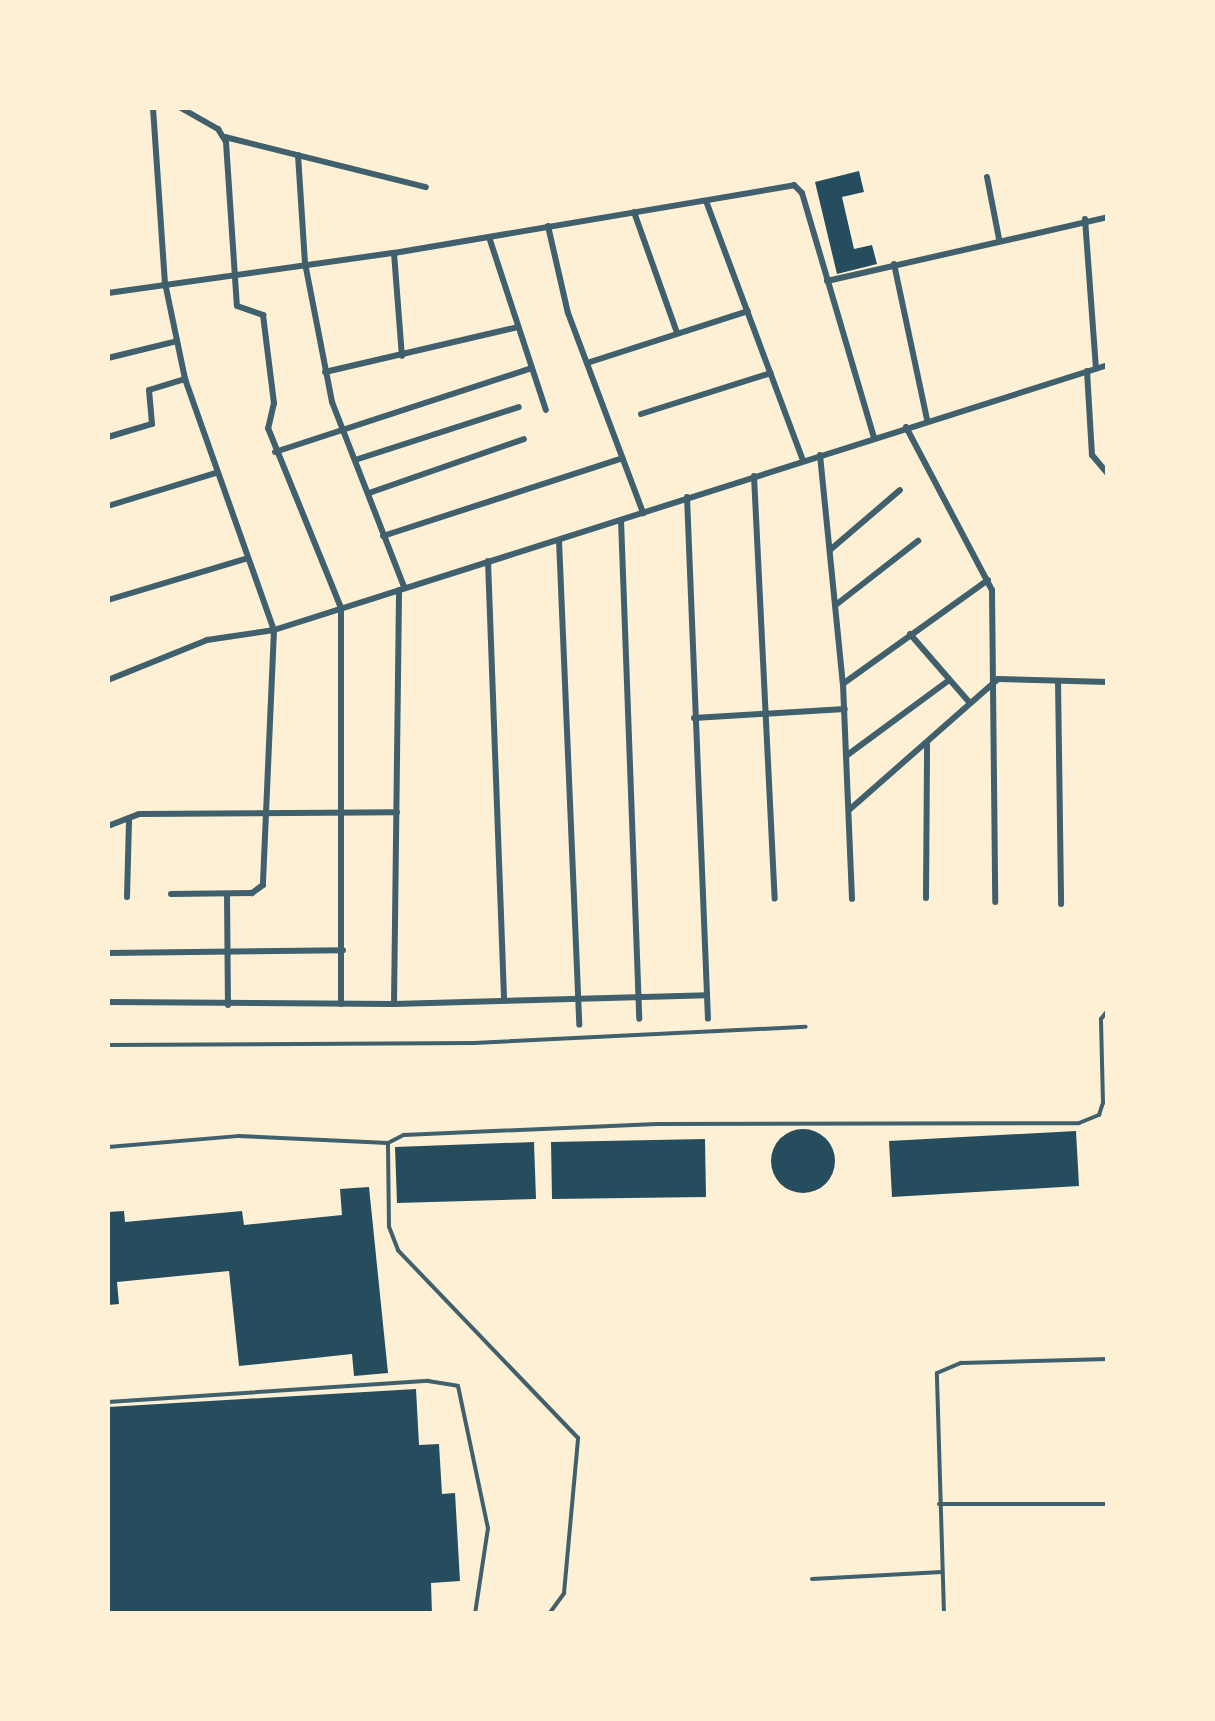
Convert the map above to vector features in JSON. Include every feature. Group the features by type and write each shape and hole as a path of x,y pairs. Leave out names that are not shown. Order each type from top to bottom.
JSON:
{"street":[{"path":"154,108 165,283 185,379 274,630 263,886 227,894 170,894"},
{"path":"180,108 224,136 426,187"},
{"path":"224,136 233,273 239,310 262,315 274,403 267,424 341,608 341,1004"},
{"path":"298,155 305,264 325,372 401,589 394,1004"},
{"path":"988,177 999,238"},
{"path":"108,293 394,253 800,188 874,438"},
{"path":"706,202 803,460"},
{"path":"634,212 677,332"},
{"path":"827,281 999,238 1108,217"},
{"path":"1085,219 1092,455 1108,474"},
{"path":"548,226 563,298 643,512"},
{"path":"489,237 546,410"},
{"path":"394,253 402,356"},
{"path":"894,264 927,419"},
{"path":"587,363 748,311"},
{"path":"325,372 518,327"},
{"path":"108,358 177,342"},
{"path":"108,680 207,640 274,630 927,419 1108,365"},
{"path":"276,452 342,427 532,368"},
{"path":"641,414 772,373"},
{"path":"108,437 152,424 149,390 185,379"},
{"path":"355,460 519,407"},
{"path":"906,427 989,580 998,680 995,902"},
{"path":"369,493 524,439"},
{"path":"820,455 845,709 852,898"},
{"path":"384,536 623,458"},
{"path":"108,506 216,473"},
{"path":"754,476 775,898"},
{"path":"830,550 900,490"},
{"path":"688,497 708,1019"},
{"path":"620,520 638,1019"},
{"path":"559,540 579,1025"},
{"path":"837,604 918,541"},
{"path":"108,600 248,558"},
{"path":"488,561 504,999"},
{"path":"843,684 989,580"},
{"path":"910,634 970,703"},
{"path":"846,756 949,680"},
{"path":"848,810 998,680 1108,682"},
{"path":"1058,681 1061,904"},
{"path":"694,718 845,709"},
{"path":"926,898 927,744"},
{"path":"108,826 129,818 396,812"},
{"path":"127,897 129,818"},
{"path":"227,894 228,1005"},
{"path":"108,953 343,950"},
{"path":"108,1002 394,1004 707,994"}],"lane":[{"path":"108,1147 238,1136 388,1143 404,1135 657,1124 1092,1121 1103,1104 1101,1019 1108,1010"},
{"path":"108,1045 474,1043 806,1028"},
{"path":"388,1143 390,1227 398,1250 578,1438 564,1593 549,1614"},
{"path":"944,1614 937,1373 961,1363 1108,1359"},
{"path":"108,1402 428,1381 458,1386 488,1528 476,1614"},
{"path":"939,1504 1108,1504"},
{"path":"812,1578 942,1572"}],"building":[{"path":"859,171 864,192 842,197 854,249 872,245 877,264 837,274 815,182"},
{"path":"803,1129 826,1138 835,1161 826,1184 803,1193 780,1184 771,1161 780,1138"},
{"path":"1076,1131 1079,1186 892,1197 889,1141"},
{"path":"705,1139 706,1197 552,1199 551,1142"},
{"path":"534,1142 536,1199 397,1203 395,1147"},
{"path":"369,1187 388,1373 354,1376 352,1354 239,1366 229,1271 117,1282 119,1304 108,1305 108,1212 124,1211 125,1222 242,1211 244,1225 342,1215 340,1189"},
{"path":"416,1389 419,1445 439,1444 442,1494 455,1493 460,1581 431,1583 432,1614 108,1614 108,1407"}]}
